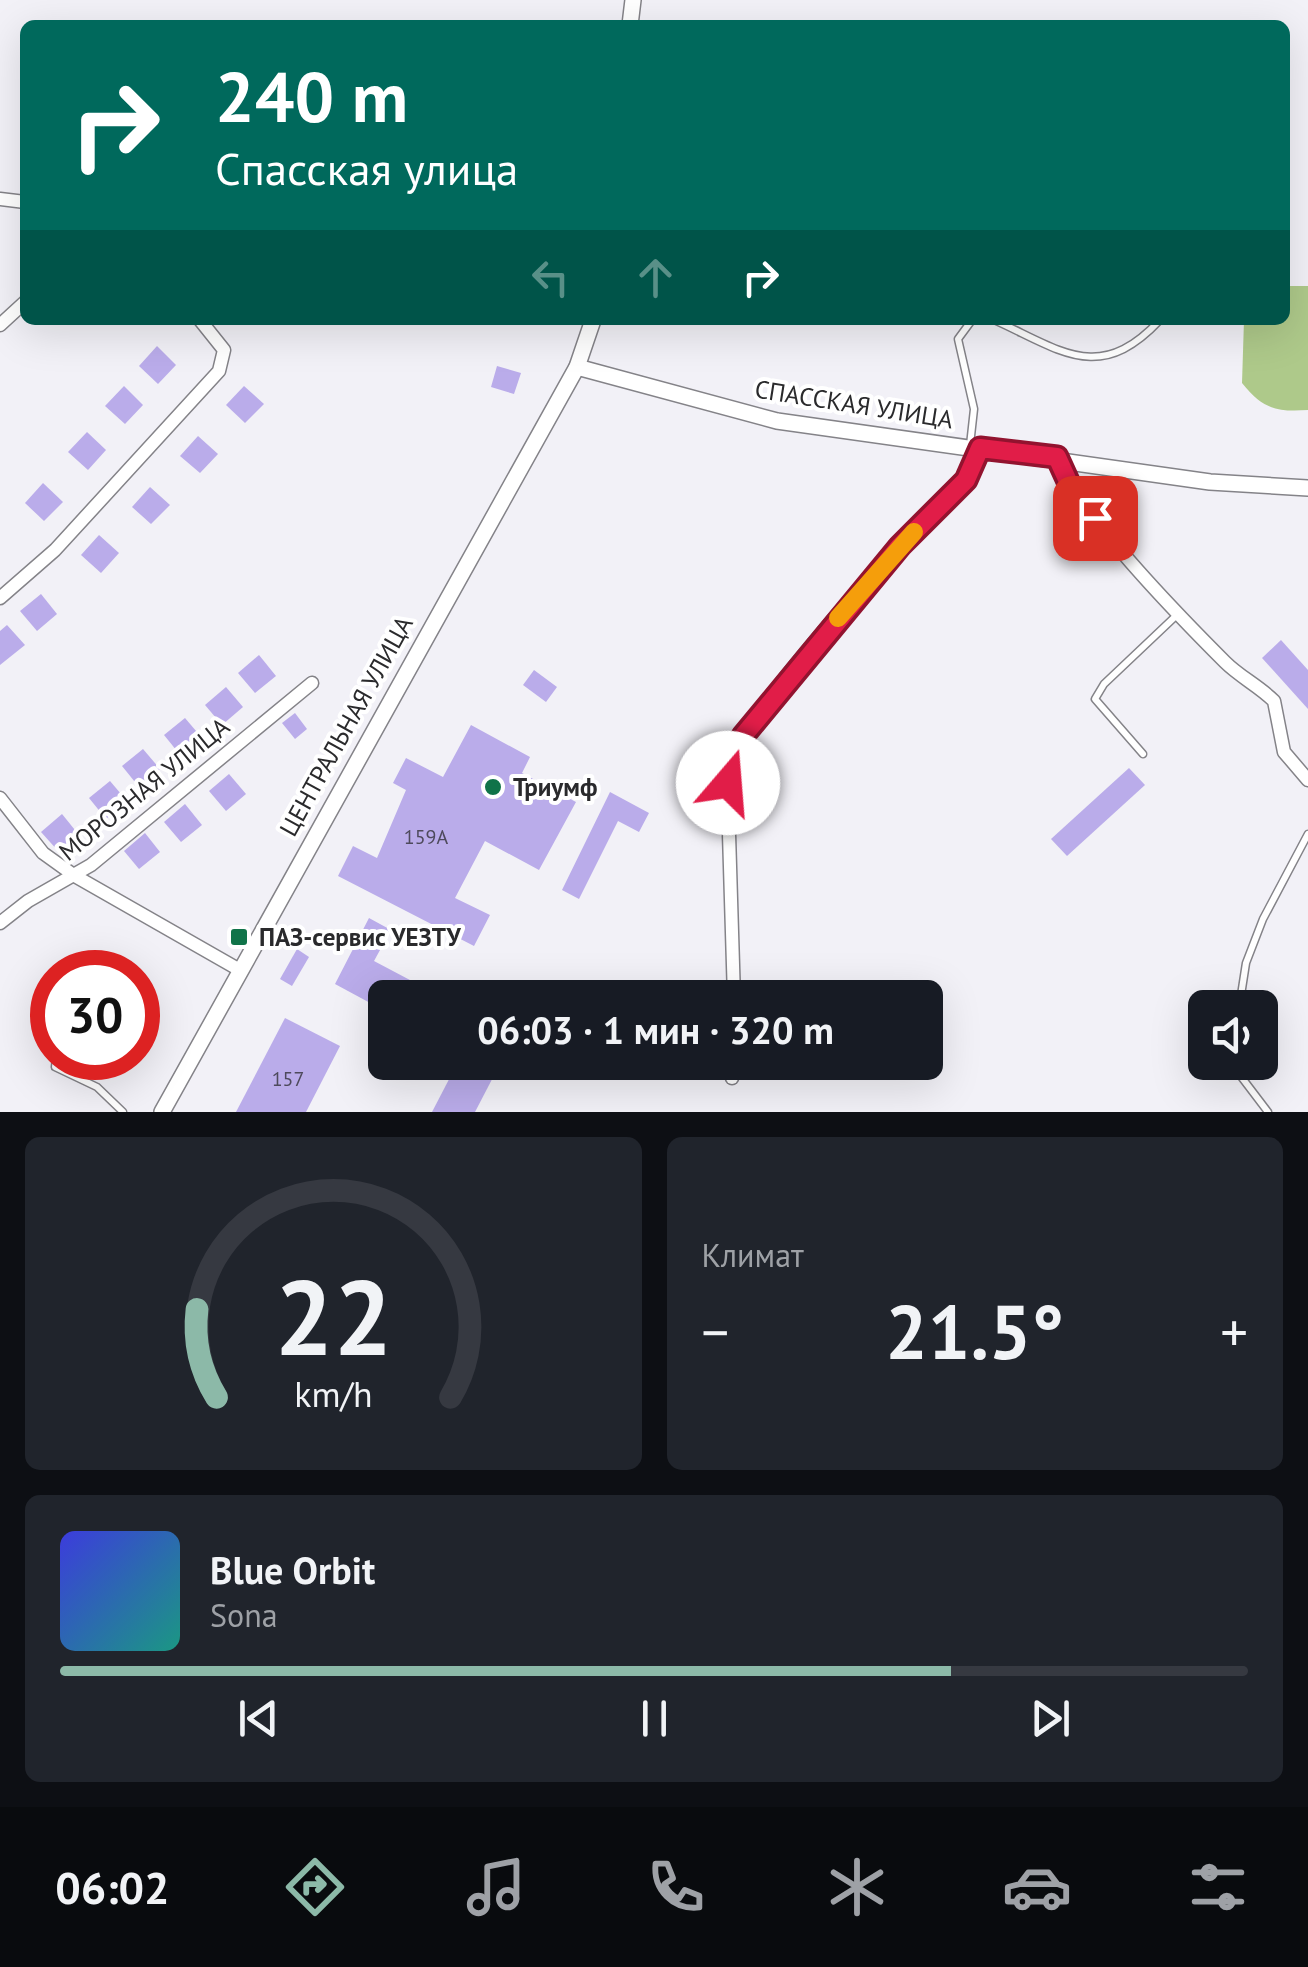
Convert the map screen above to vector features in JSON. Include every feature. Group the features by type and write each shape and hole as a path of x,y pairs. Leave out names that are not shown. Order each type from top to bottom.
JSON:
{"street":[{"path":"0,325 20,307"},
{"path":"0,598 96,508 224,361 217,338 205,325"},
{"name":"ЦЕНТРАЛЬНАЯ УЛИЦА","path":"162,1112 238,969 577,367 591,325"},
{"name":"СПАССКАЯ УЛИЦА","path":"577,367 777,421 1057,457 1210,482 1308,488"},
{"path":"733,980 727,768 731,757 822,637 900,546 966,480 975,447"},
{"path":"1057,457 1078,498 1180,613 1229,666 1274,701 1284,752 1308,780"},
{"name":"МОРОЗНАЯ УЛИЦА","path":"0,923 28,901 75,876 312,683"},
{"path":"0,798 43,853 75,876 238,969"}],"lane":[{"path":"968,325 958,339 974,409 975,447"},
{"path":"1006,325 1088,360 1118,352 1153,325"},
{"path":"1143,754 1095,699 1104,684 1180,613"},
{"path":"1242,990 1246,963 1263,918 1308,834"},
{"path":"83,1080 97,1087 123,1112"},
{"path":"1244,1080 1268,1112"}],"green space":[{"path":"1290,286 1308,286 1308,410 1271,407 1242,383 1244,325 1290,325"}],"building":[{"path":"157,346 176,365 158,384 139,366"},
{"path":"497,366 521,373 514,394 491,387"},
{"path":"124,386 143,405 125,424 105,406"},
{"path":"244,386 264,404 245,423 226,405"},
{"path":"87,432 106,450 88,470 68,452"},
{"path":"198,436 218,454 200,473 180,456"},
{"path":"43,483 63,502 44,521 25,503"},
{"path":"150,487 170,505 151,524 132,507"},
{"path":"99,535 119,553 101,573 81,555"},
{"path":"41,594 57,614 37,631 20,611"},
{"path":"7,625 25,645 0,665 0,631"},
{"path":"1281,640 1308,670 1308,709 1262,658"},
{"path":"259,655 276,676 255,693 238,673"},
{"path":"534,670 557,687 546,702 523,685"},
{"path":"226,687 243,707 222,725 205,705"},
{"path":"295,713 307,729 295,739 282,723"},
{"path":"185,718 202,738 181,756 164,735"},
{"path":"471,725 530,757 522,773 576,802 539,870 485,841 455,898 490,915 474,946 338,876 353,846 377,858 406,790 393,783 406,758 443,777"},
{"path":"143,749 160,769 139,787 122,766"},
{"path":"1129,768 1145,785 1067,856 1051,839"},
{"path":"229,774 246,794 226,811 209,791"},
{"path":"110,781 127,801 106,819 89,798"},
{"path":"610,792 649,813 639,832 618,821 579,899 562,890"},
{"path":"185,804 202,825 181,842 164,822"},
{"path":"62,814 79,835 59,852 41,832"},
{"path":"145,833 160,852 139,869 124,851"},
{"path":"369,918 391,930 374,961 410,980 368,980 368,1002 335,984"},
{"path":"297,949 309,957 292,986 280,979"},
{"path":"285,1018 340,1046 306,1112 236,1112"},
{"path":"449,1080 492,1080 475,1112 432,1112"}],"slow traffic":[{"path":"838,618 914,532"}],"place":[{"name":"Триумф","path":"493,787"},
{"name":"ПАЗ-сервис УЕЗТУ","path":"239,937"}],"route":[{"path":"728,783 727,768 743,736 900,546 971,474 980,448 1057,457 1072,490 1095,518"}]}
